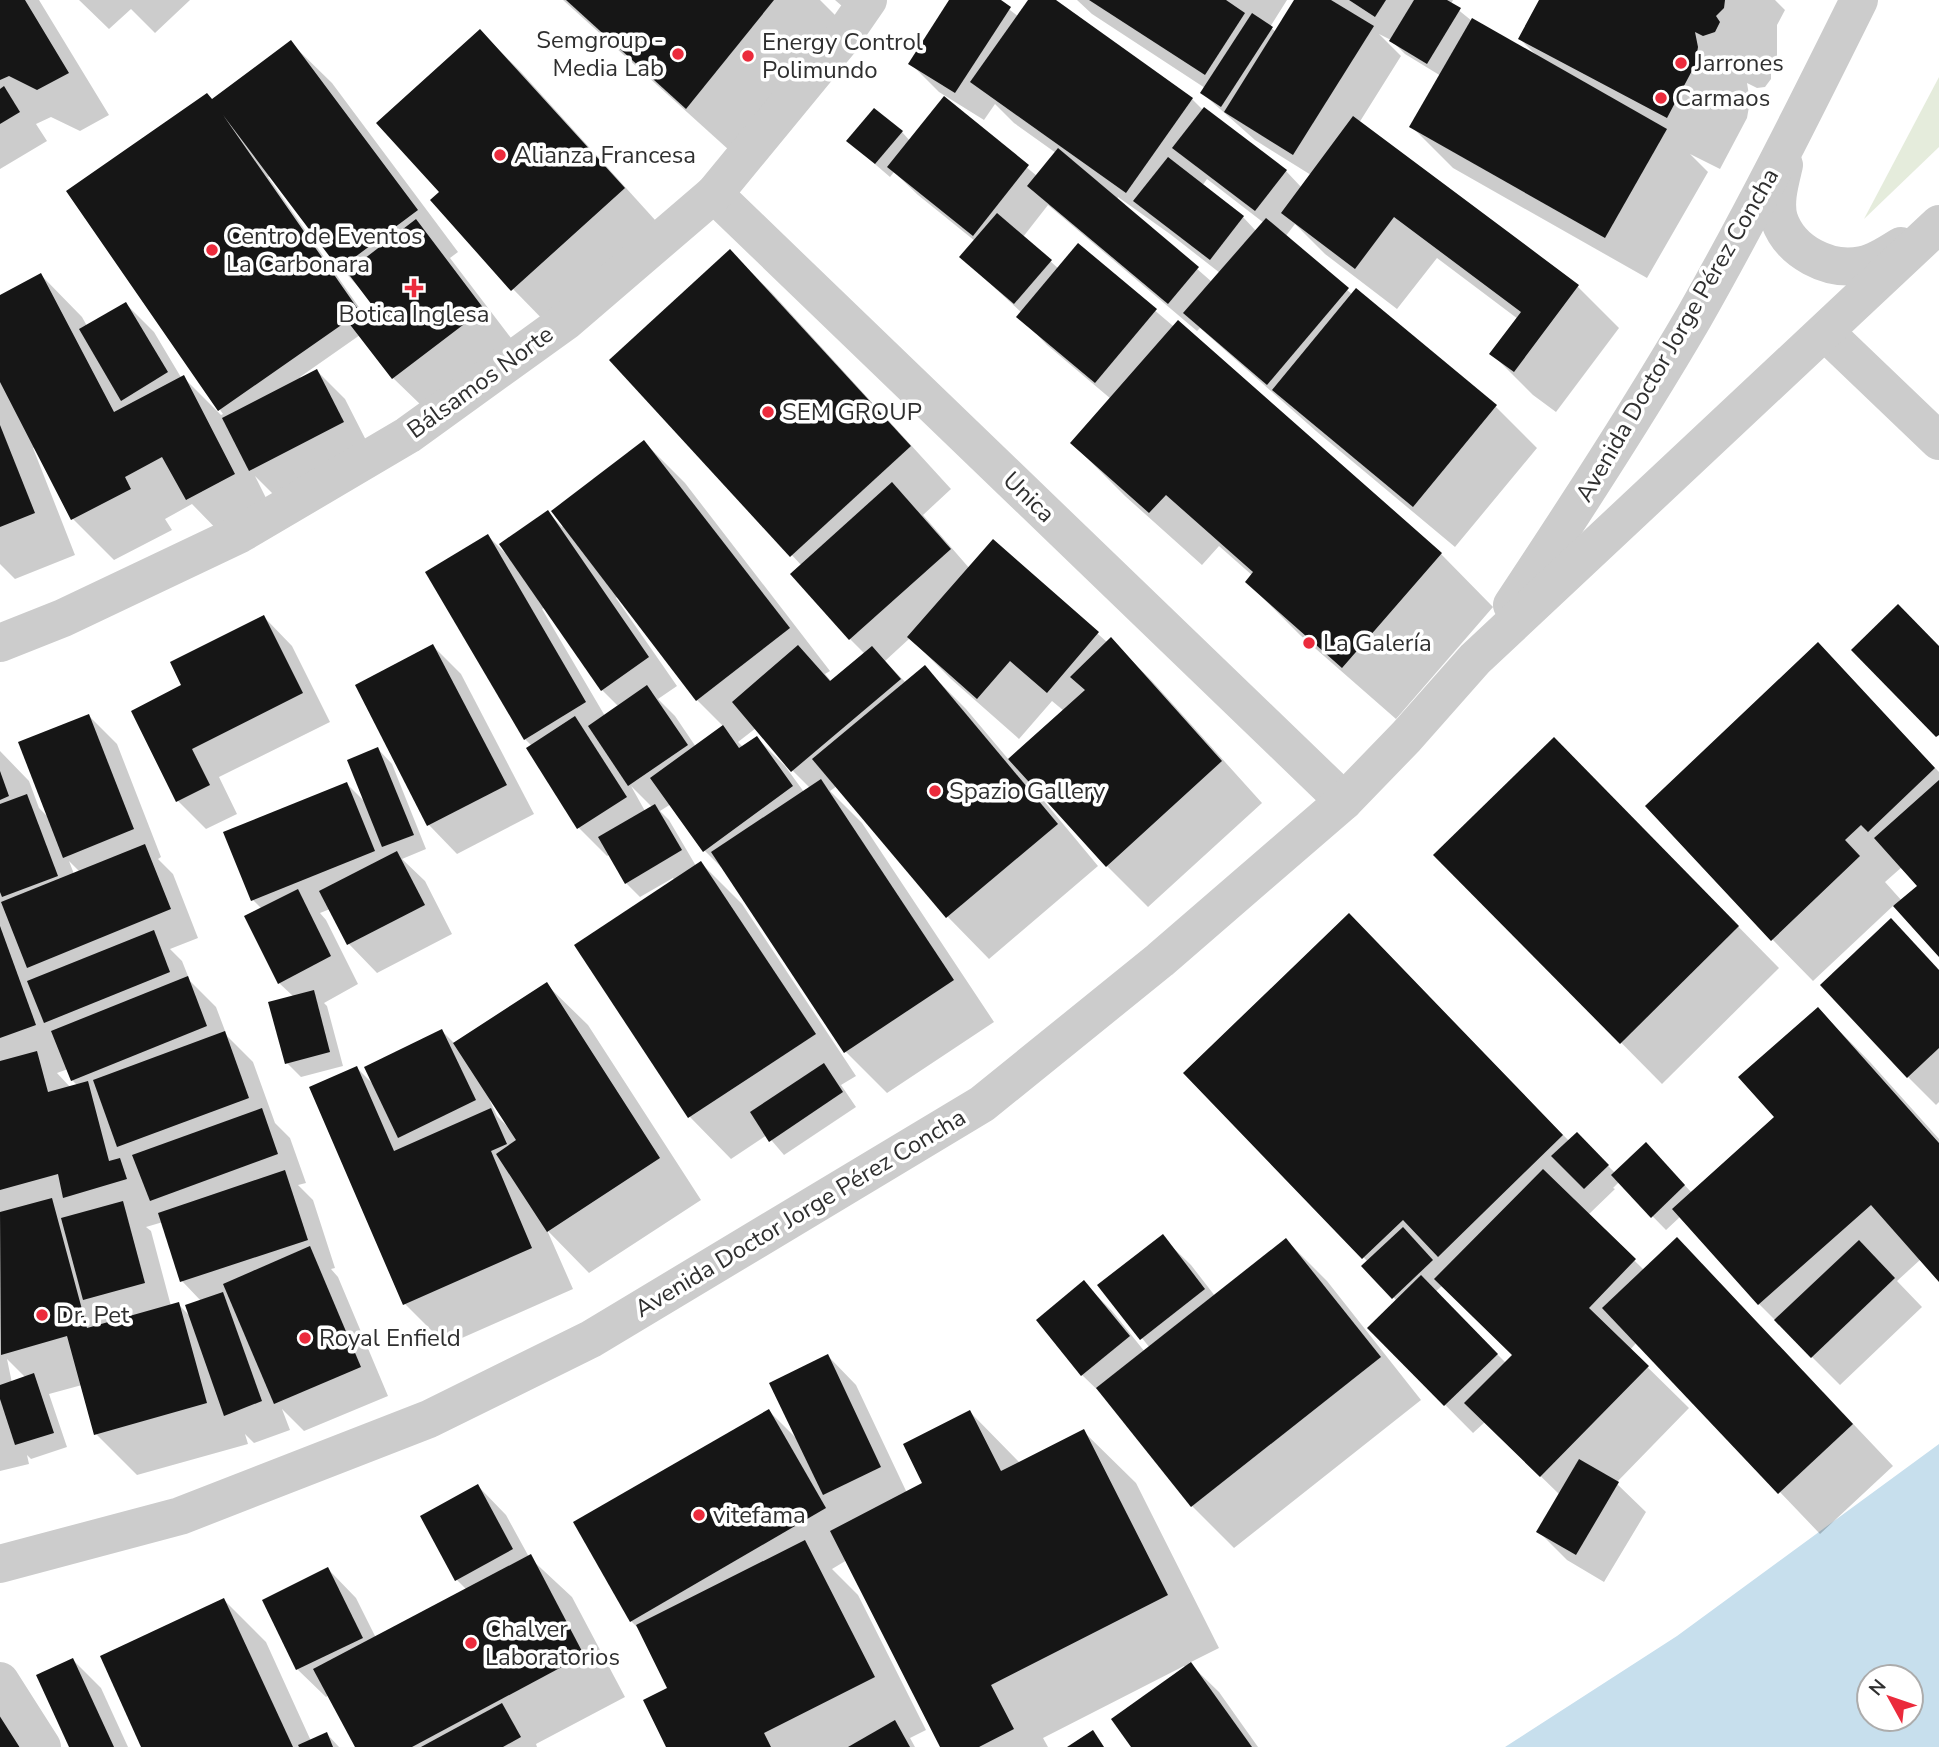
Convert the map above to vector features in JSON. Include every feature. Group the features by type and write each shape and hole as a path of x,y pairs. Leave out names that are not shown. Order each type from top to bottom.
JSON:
{"street":[{"name":"Bálsamos Norte","path":"0,643 63,618 240,534 408,435 566,321 714,194 839,42 868,0"},
{"name":"Avenida Doctor Jorge Pérez Concha","path":"1475,659 1588,491 1693,317 1790,139 1859,0"},
{"path":"1790,139 1778,188 1778,218 1788,237 1810,257 1841,268 1865,265 1899,247 1939,218"},
{"name":"Unica","path":"714,194 1344,800"},
{"name":"Avenida Doctor Jorge Pérez Concha","path":"0,1564 180,1516 429,1419 591,1339 982,1104 1160,960 1344,800 1406,737 1475,659 1939,224"},
{"path":"1825,332 1939,441"},
{"path":"0,1681 41,1747"}],"green space":[{"path":"1939,77 1939,147 1864,219"}],"water":[{"path":"1939,1444 1939,1747 1505,1747 1677,1636"}],"building":[{"path":"0,0 25,0 69,73 37,90 9,76 0,80"},
{"name":"Semgroup - Media Lab","path":"566,0 774,0 686,109"},
{"path":"949,0 1001,0 1011,7 955,93 908,64"},
{"path":"1028,0 1056,0 1193,98 1126,193 970,82"},
{"path":"1089,0 1226,0 1245,13 1205,75"},
{"path":"1294,0 1331,0 1374,26 1293,155 1224,112"},
{"path":"1349,0 1386,0 1375,17"},
{"path":"1414,0 1447,0 1461,8 1427,64 1389,41"},
{"path":"1539,0 1725,0 1724,8 1716,16 1720,22 1715,32 1703,36 1695,32 1698,47 1695,65 1667,118 1518,39"},
{"path":"1252,13 1273,27 1221,107 1200,93"},
{"path":"1472,18 1667,129 1605,238 1409,127"},
{"name":"Alianza Francesa","path":"480,29 625,188 511,291 430,200 439,192 376,123"},
{"name":"Centro de Eventos La Carbonara","path":"291,40 418,210 339,269 223,115 360,312 218,411 66,191 207,93 212,99"},
{"path":"4,86 20,112 0,124 0,89"},
{"path":"944,96 1029,165 973,236 887,167"},
{"path":"1204,107 1287,170 1255,211 1172,148"},
{"path":"874,108 903,131 875,164 846,141"},
{"path":"1353,116 1579,285 1514,372 1489,354 1521,312 1394,217 1355,269 1281,213"},
{"path":"1058,148 1199,267 1168,304 1027,186"},
{"path":"1168,157 1244,216 1210,260 1133,201"},
{"path":"997,213 1052,260 1014,304 959,257"},
{"path":"1266,218 1349,288 1267,385 1183,313"},
{"name":"Botica Inglesa","path":"416,219 484,309 392,379 348,322 372,305 347,272"},
{"path":"1078,243 1157,309 1095,383 1016,317"},
{"name":"SEM GROUP","path":"730,249 911,446 790,557 609,360"},
{"path":"41,273 114,412 184,375 235,474 186,500 162,457 125,477 131,489 71,520 0,382 0,295"},
{"path":"1356,288 1497,405 1413,507 1272,390"},
{"path":"126,302 168,372 121,401 79,329"},
{"path":"1178,320 1442,553 1342,668 1245,582 1253,572 1166,495 1149,513 1070,443"},
{"path":"317,369 344,422 249,471 222,418"},
{"path":"0,425 35,513 0,527"},
{"path":"644,440 790,628 696,701 551,511"},
{"path":"892,482 951,549 849,640 790,574"},
{"path":"548,510 649,657 601,691 499,544"},
{"path":"488,534 586,702 524,740 425,572"},
{"path":"993,539 1099,632 1047,693 1010,661 977,699 907,637"},
{"path":"1898,604 1939,646 1939,735 1936,737 1851,650"},
{"path":"264,615 303,693 192,749 210,785 176,802 131,711 181,685 170,662"},
{"path":"1111,637 1222,761 1106,867 1008,759 1085,690 1070,677"},
{"path":"1818,642 1935,768 1868,832 1861,825 1845,840 1860,856 1771,941 1645,806"},
{"path":"433,644 507,785 427,826 355,685"},
{"path":"798,645 830,681 872,646 901,679 791,772 732,702"},
{"name":"Spazio Gallery","path":"925,665 1058,824 946,918 812,759"},
{"path":"647,685 688,745 628,786 588,726"},
{"path":"89,714 134,829 63,858 18,742"},
{"path":"575,716 627,797 577,829 526,748"},
{"path":"723,725 739,748 757,736 793,786 703,852 650,778"},
{"path":"1554,737 1739,926 1620,1044 1433,855"},
{"path":"378,747 414,835 382,847 347,760"},
{"path":"0,771 9,796 0,800"},
{"path":"821,779 954,980 844,1053 711,852"},
{"path":"1939,780 1939,957 1893,906 1917,886 1874,838"},
{"path":"347,782 375,851 251,901 223,832"},
{"path":"27,794 58,876 2,897 0,804"},
{"path":"655,804 682,850 625,884 598,837"},
{"path":"145,844 171,909 27,968 1,902"},
{"path":"397,851 425,905 347,945 319,891"},
{"path":"701,861 816,1034 688,1118 574,945"},
{"path":"298,889 331,956 278,984 244,916"},
{"path":"1349,913 1563,1135 1438,1257 1403,1220 1362,1259 1183,1073"},
{"path":"1891,918 1939,970 1939,1048 1907,1078 1820,985"},
{"path":"0,926 36,1025 0,1038"},
{"path":"154,930 170,972 44,1023 27,981"},
{"path":"188,976 207,1026 71,1081 51,1031"},
{"path":"547,982 660,1158 547,1232 496,1154 516,1140 453,1043"},
{"path":"314,990 330,1052 285,1064 268,1002"},
{"path":"1818,1007 1939,1143 1939,1282 1871,1205 1758,1305 1672,1209 1774,1117 1738,1077"},
{"path":"442,1029 476,1100 398,1138 364,1067"},
{"path":"225,1031 249,1098 117,1147 93,1080"},
{"path":"37,1051 48,1092 88,1081 109,1161 120,1158 127,1179 63,1198 58,1174 0,1190 0,1061"},
{"path":"824,1063 843,1092 769,1142 750,1112"},
{"path":"357,1066 394,1151 491,1108 507,1144 491,1151 532,1248 403,1305 309,1087"},
{"path":"262,1108 278,1154 150,1201 132,1155"},
{"path":"1577,1132 1609,1165 1584,1189 1551,1156"},
{"path":"1646,1142 1685,1185 1651,1218 1611,1175"},
{"path":"1543,1169 1636,1259 1589,1308 1649,1366 1540,1477 1464,1403 1512,1355 1434,1279"},
{"path":"285,1170 308,1240 180,1282 158,1213"},
{"name":"Dr. Pet","path":"52,1198 87,1328 179,1302 207,1403 94,1435 67,1336 1,1355 0,1212"},
{"path":"123,1201 145,1283 83,1300 61,1218"},
{"path":"1403,1227 1433,1260 1392,1299 1361,1266"},
{"path":"1163,1234 1205,1289 1140,1340 1097,1285"},
{"path":"1677,1237 1853,1424 1778,1494 1602,1308"},
{"path":"1286,1238 1381,1357 1191,1507 1096,1388"},
{"path":"1859,1240 1895,1278 1811,1358 1774,1320"},
{"path":"310,1246 361,1367 274,1404 223,1284"},
{"path":"1421,1275 1498,1354 1444,1406 1367,1328"},
{"path":"1084,1280 1130,1336 1081,1376 1036,1320"},
{"path":"223,1292 262,1401 224,1416 185,1305"},
{"path":"828,1354 881,1467 823,1495 769,1383"},
{"path":"34,1373 54,1433 15,1445 0,1399 0,1385"},
{"name":"vitefama","path":"769,1409 826,1508 630,1622 573,1522"},
{"path":"970,1410 1001,1471 1084,1429 1168,1595 991,1685 1014,1729 979,1747 940,1747 830,1531 922,1483 903,1444"},
{"path":"1579,1459 1619,1482 1576,1555 1536,1532"},
{"path":"478,1484 513,1549 455,1581 420,1516"},
{"path":"805,1540 875,1677 764,1733 771,1747 666,1747 643,1700 667,1688 636,1625"},
{"name":"Chalver Laboratorios","path":"531,1554 584,1655 412,1747 355,1747 313,1669"},
{"path":"328,1567 363,1638 296,1670 262,1600"},
{"path":"224,1598 293,1747 141,1747 100,1656"},
{"path":"73,1658 114,1747 69,1747 36,1675"},
{"path":"1191,1662 1252,1747 1131,1747 1111,1719"},
{"path":"502,1703 521,1737 503,1747 421,1747"},
{"path":"0,1710 20,1747 0,1747"},
{"path":"895,1720 910,1747 848,1747"},
{"path":"1093,1730 1104,1747 1067,1747"},
{"path":"327,1732 333,1747 298,1745"}],"place":[{"name":"Semgroup - Media Lab","path":"678,54"},
{"name":"Energy Control Polimundo","path":"748,56"},
{"name":"Jarrones","path":"1681,63"},
{"name":"Carmaos","path":"1661,98"},
{"name":"Alianza Francesa","path":"500,155"},
{"name":"Centro de Eventos La Carbonara","path":"212,250"},
{"name":"Botica Inglesa","path":"414,288"},
{"name":"SEM GROUP","path":"768,412"},
{"name":"La Galería","path":"1309,643"},
{"name":"Spazio Gallery","path":"935,791"},
{"name":"Dr. Pet","path":"42,1315"},
{"name":"Royal Enfield","path":"305,1338"},
{"name":"vitefama","path":"699,1515"},
{"name":"Chalver Laboratorios","path":"471,1643"}]}
